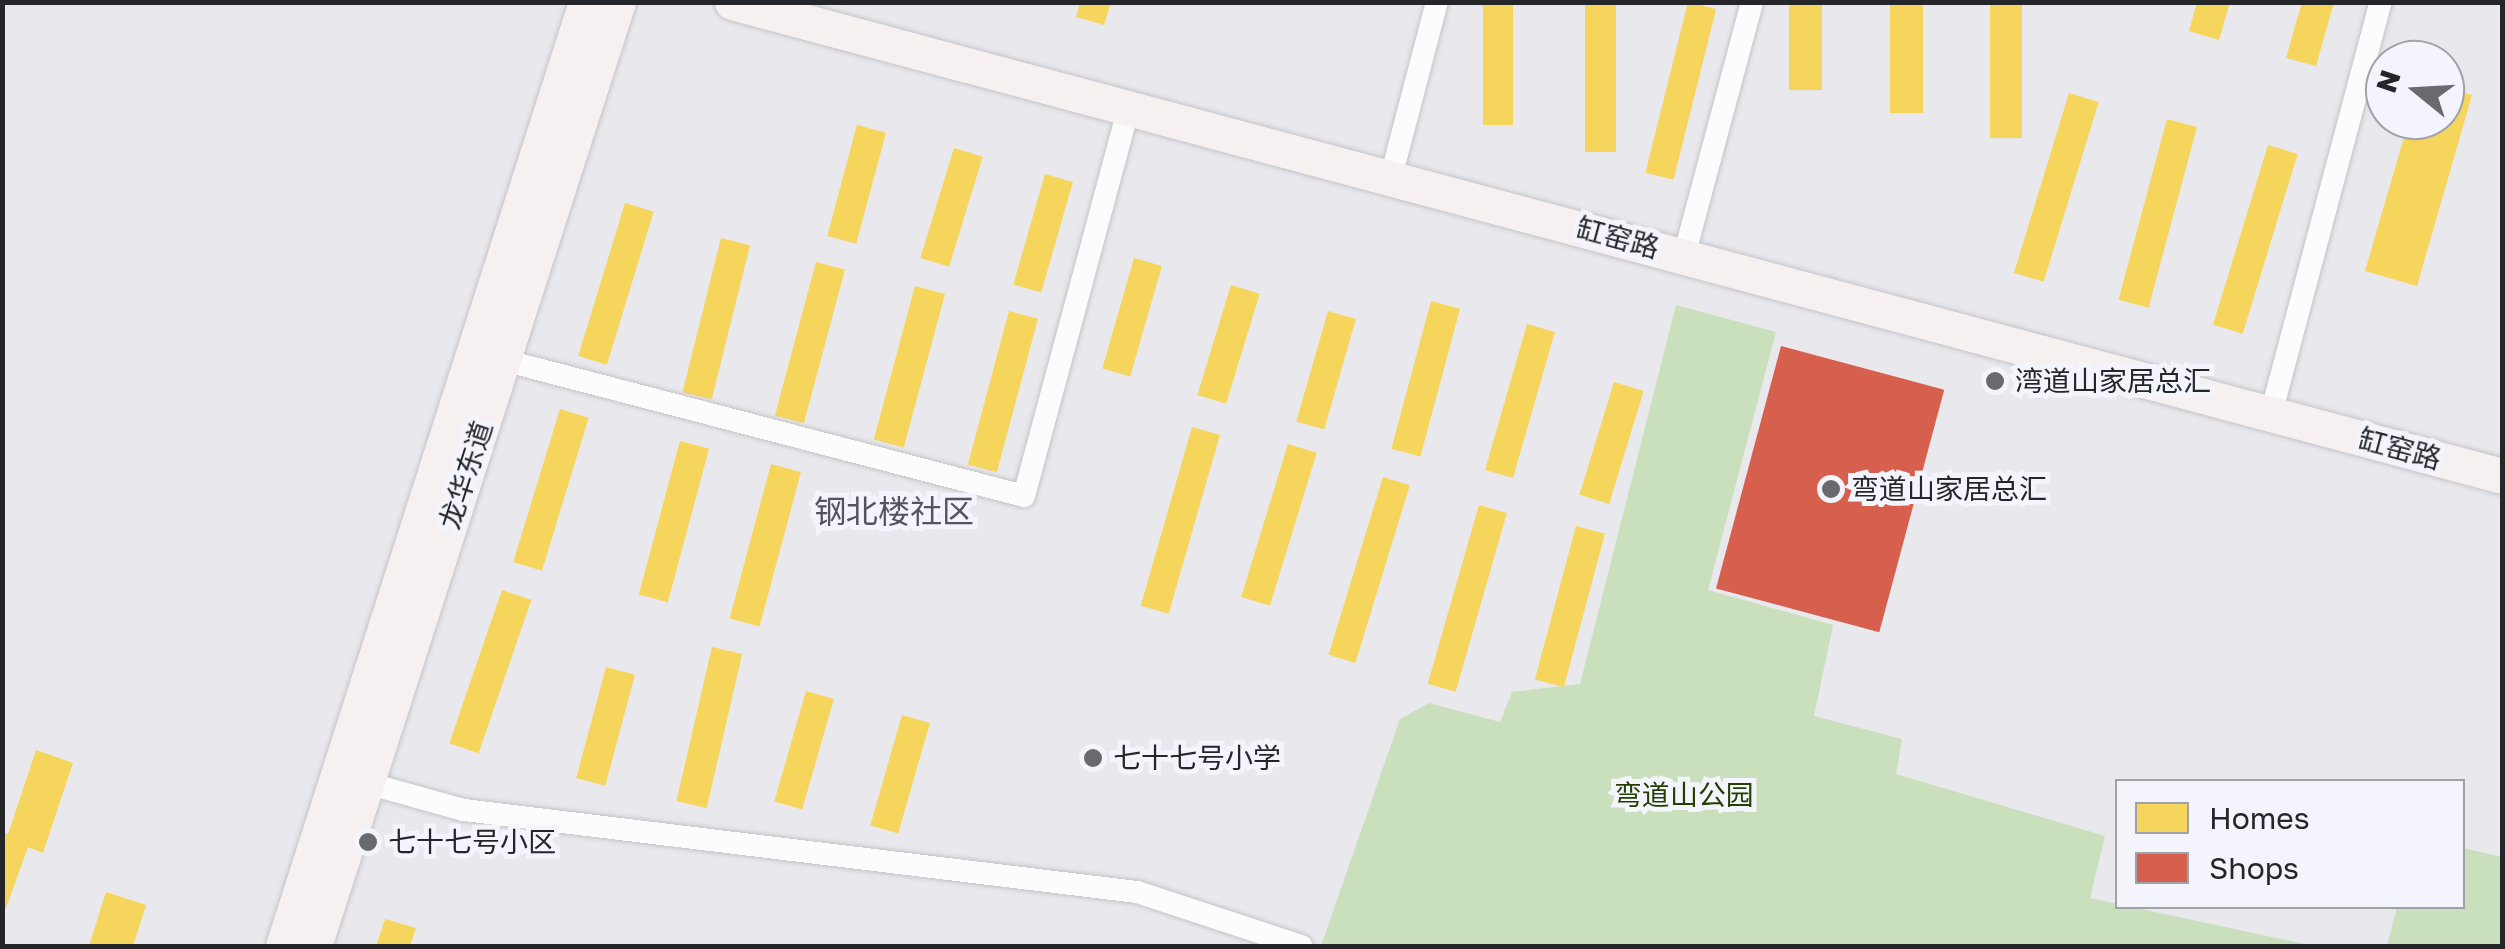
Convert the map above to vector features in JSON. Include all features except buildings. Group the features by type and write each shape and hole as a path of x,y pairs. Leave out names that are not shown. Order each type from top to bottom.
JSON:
{"main road":[{"name":"龙华东道","path":"282,946 586,2"},
{"name":"龙华东道","path":"314,946 618,2"},
{"name":"缸窑路","path":"732,2 2502,476"}],"street":[{"path":"1391,177 1438,2"},
{"path":"1684,256 1752,2"},
{"path":"2271,414 2381,2"},
{"path":"503,360 1024,496 1129,108"},
{"path":"367,783 464,810 1137,892 1300,946"}],"green space":[{"name":"弯道山公园","path":"1676,305 1776,332 1708,590 1833,625 1814,716 1902,739 1896,774 2105,836 2090,898 2115,903 2115,909 2141,909 2314,946 1321,946 1400,719 1429,703 1500,722 1512,692 1580,684"},
{"path":"2465,848 2502,857 2502,946 2387,946 2396,909 2465,909"}],"place":[{"name":"湾道山家居总汇","path":"1995,381"},
{"name":"弯道山家居总汇","path":"1831,489"},
{"name":"七十七号小学","path":"1093,758"},
{"name":"七十七号小区","path":"368,842"}],"district":[{"name":"钢北楼社区","path":"894,511"}]}
